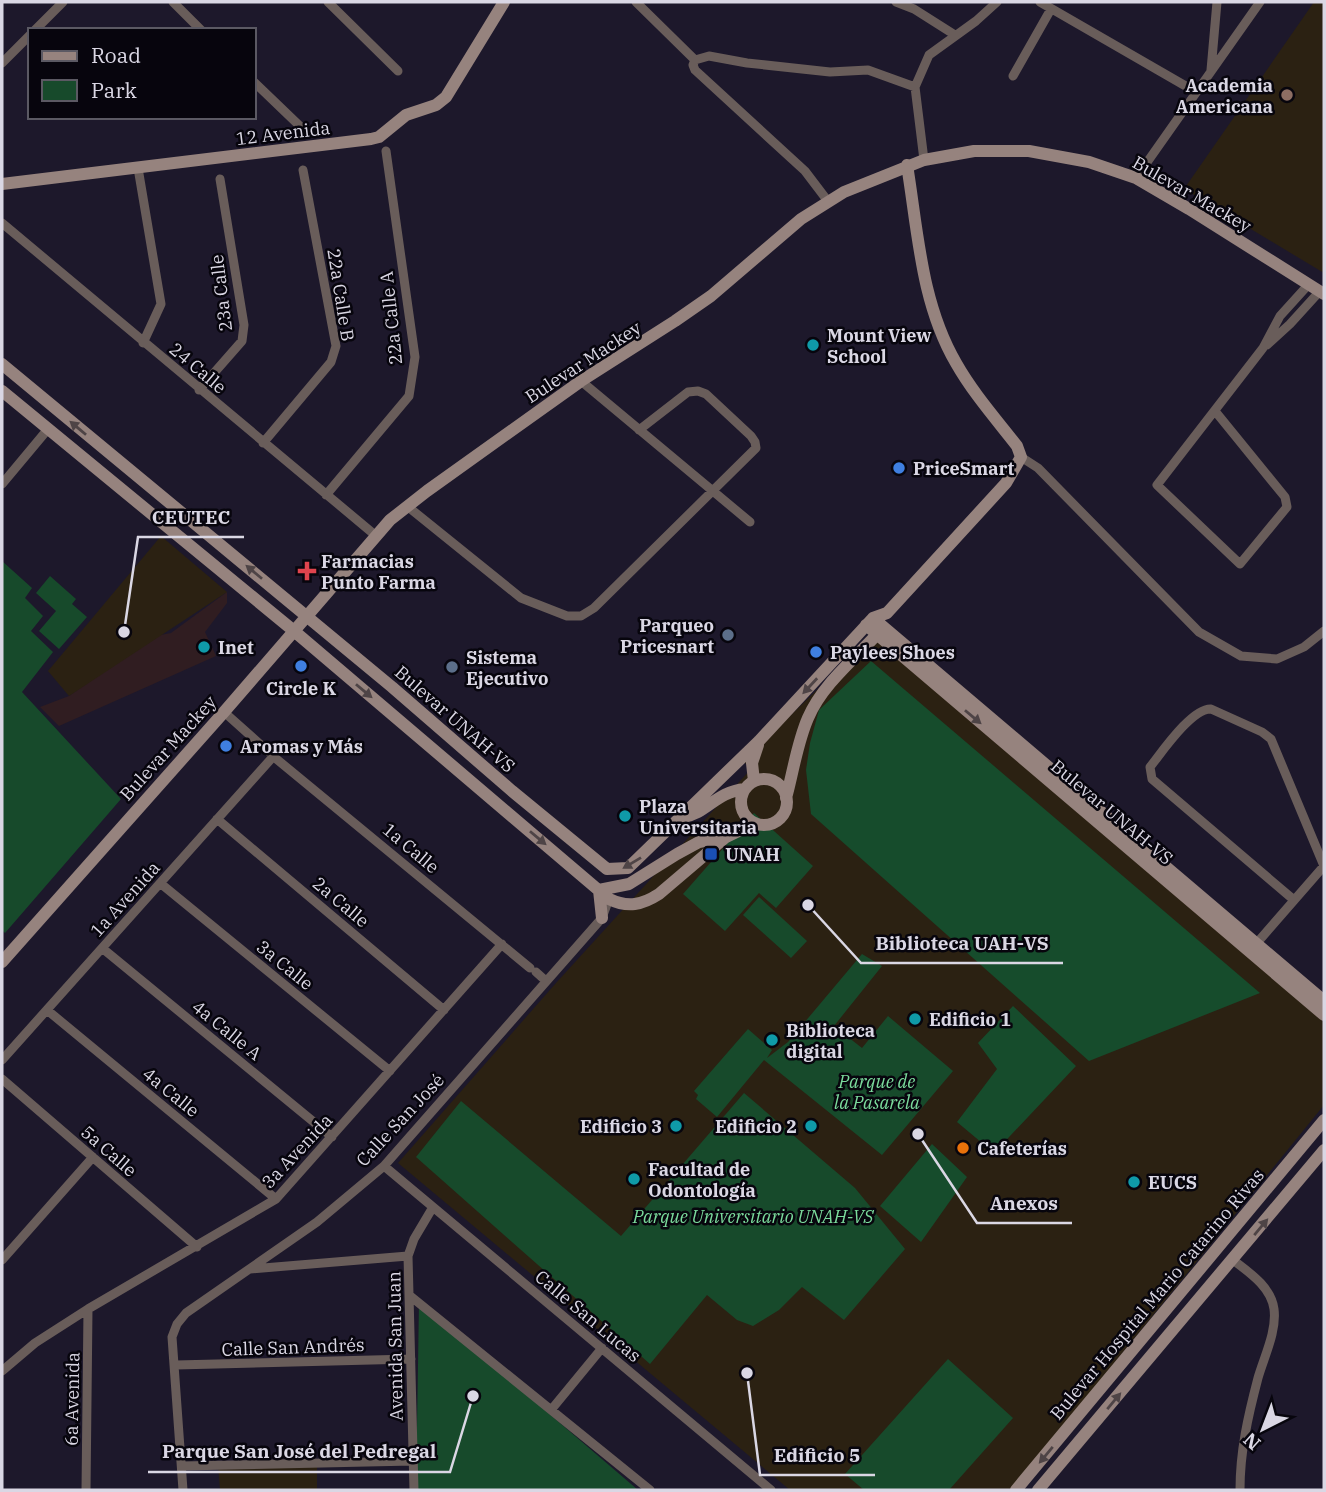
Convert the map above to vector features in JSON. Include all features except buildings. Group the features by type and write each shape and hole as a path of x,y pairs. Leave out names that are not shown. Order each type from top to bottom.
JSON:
{"main road":[{"name":"12 Avenida","path":"2,184 379,137 406,115 436,105 446,97 504,2"},
{"name":"Bulevar Mackey","path":"2,962 224,712 375,535 407,506 581,381 647,341 710,296 827,200 923,160 974,151 1029,150 1088,162 1136,178 1318,290"},
{"path":"869,621 887,612 1006,483 1021,457 1017,446 967,381 944,340 926,287 907,165"},
{"name":"Bulevar UNAH-VS","path":"2,364 306,615 607,869 628,868 681,818 759,741 869,621 1186,892 1324,1015"},
{"path":"2,377 28,386"},
{"name":"Bulevar UNAH-VS","path":"2,391 293,631 610,899"},
{"path":"759,741 749,785 741,800 743,811 755,823 766,825 776,822 785,810 807,718 833,682 880,631 887,612"},
{"path":"681,818 694,816 718,796 766,779 777,783 786,799"},
{"path":"610,899 631,906 649,901 726,838 755,823"},
{"path":"602,918 599,890 629,884 699,842 726,838"},
{"name":"Bulevar UNAH-VS","path":"1186,892 1256,944 1324,1001"},
{"name":"Bulevar Hospital Mario Catarino Rivas","path":"1016,1490 1324,1120"},
{"path":"1309,1138 1324,1129"},
{"name":"Bulevar Hospital Mario Catarino Rivas","path":"1038,1490 1324,1150"}],"street":[{"path":"37,28 63,2"},
{"path":"173,2 199,28"},
{"path":"328,2 398,71"},
{"path":"636,2 695,60"},
{"path":"896,2 914,9 956,35"},
{"path":"923,160 915,86 929,55 997,2"},
{"path":"1040,2 1196,92"},
{"path":"1210,72 1217,2"},
{"path":"1136,178 1259,2"},
{"path":"1013,76 1051,9"},
{"path":"2,63 28,37"},
{"path":"827,200 805,171 695,70 695,60 709,56 830,72 868,70 915,86"},
{"path":"256,84 305,131"},
{"name":"22a Calle A","path":"326,495 409,396 415,357 386,150"},
{"path":"138,168 161,304 144,343"},
{"name":"22a Calle B","path":"263,443 331,362 336,346 303,170"},
{"name":"23a Calle","path":"199,390 242,341 244,325 220,178"},
{"name":"24 Calle","path":"2,223 375,535"},
{"path":"1214,411 1285,497 1287,507 1240,564 1157,485 1214,411 1263,348 1288,306 1318,290"},
{"path":"1263,348 1290,324 1318,290"},
{"path":"1288,306 1298,314"},
{"path":"581,381 750,522"},
{"path":"407,506 512,593 574,617 581,616 594,608 755,448 755,442 706,394 698,391 688,392 639,429"},
{"path":"2,484 48,429"},
{"path":"1021,457 1038,468 1199,632 1241,656 1277,659 1304,647 1324,631"},
{"path":"1256,944 1324,866 1271,739 1262,732 1211,709 1194,714 1150,767 1152,779 1294,900"},
{"name":"1a Calle","path":"224,712 271,756 278,758 546,981"},
{"name":"1a Avenida","path":"2,1060 271,756"},
{"name":"2a Calle","path":"217,819 444,1010"},
{"name":"3a Calle","path":"160,883 390,1071"},
{"name":"Calle San José","path":"176,1365 172,1337 177,1324 196,1305 317,1222 384,1166 602,918 610,899"},
{"name":"3a Avenida","path":"2,1371 35,1343 88,1309 276,1199 502,944"},
{"name":"4a Calle A","path":"102,948 332,1137"},
{"name":"4a Calle","path":"47,1010 276,1199"},
{"name":"5a Calle","path":"2,1079 197,1247"},
{"path":"2,1260 93,1157"},
{"name":"Calle San Lucas","path":"384,1166 771,1490"},
{"name":"Avenida San Juan","path":"414,1490 408,1256 414,1239 433,1207"},
{"path":"249,1269 408,1256"},
{"path":"1233,1260 1268,1292 1274,1310 1271,1334 1241,1447 1240,1490"},
{"path":"409,1294 650,1490"},
{"name":"6a Avenida","path":"86,1490 88,1309"},
{"path":"551,1410 602,1348"},
{"name":"Calle San Andrés","path":"176,1365 411,1359"},
{"path":"176,1365 183,1490"},
{"path":"182,1466 413,1461"}],"shaded area":[{"name":"Academia Americana","path":"1314,2 1324,2 1324,273 1184,189"},
{"path":"161,536 227,592 69,696 48,671"},
{"path":"227,592 227,603 205,632 216,656 59,726 40,707 69,696 155,636 171,633"},
{"path":"874,635 1324,1022 1324,1105 1011,1490 790,1490 398,1163 556,983 751,769 743,761"},
{"path":"218,1465 317,1466 317,1490 220,1490"}],"green space":[{"path":"2,561 32,588 25,598 43,616 31,631 53,652 22,692 121,799 5,933 2,930"},
{"path":"50,576 76,599 72,604 87,617 59,649 39,631 56,611 36,593"},
{"path":"871,661 1260,993 1089,1061 811,814 806,770 819,710"},
{"path":"754,813 813,866 776,908 759,893 725,931 683,894"},
{"path":"759,897 807,941 791,958 743,915"},
{"name":"Parque de la Pasarela","path":"862,954 882,966 834,1026 862,1048 888,1016 953,1071 882,1155 764,1060 717,1117 696,1099 698,1095 694,1091 748,1029 772,1050 767,1058 788,1042"},
{"path":"1013,1006 1076,1066 994,1153 957,1122 997,1069 978,1043"},
{"name":"Parque Universitario UNAH-VS","path":"744,1093 855,1188 905,1249 844,1320 802,1287 779,1310 753,1326 737,1320 707,1295 650,1364 416,1157 461,1101 621,1236"},
{"path":"932,1144 967,1177 921,1242 880,1206"},
{"path":"419,1302 638,1490 416,1490"},
{"path":"948,1359 1013,1418 949,1490 864,1490 845,1474"}],"place":[{"name":"Academia Americana","path":"1287,95"},
{"name":"Mount View School","path":"813,345"},
{"name":"PriceSmart","path":"899,468"},
{"name":"Farmacias Punto Farma","path":"307,571"},
{"name":"CEUTEC","path":"124,632"},
{"name":"Parqueo Pricesnart","path":"728,635"},
{"name":"Inet","path":"204,647"},
{"name":"Paylees Shoes","path":"816,652"},
{"name":"Circle K","path":"301,666"},
{"name":"Sistema Ejecutivo","path":"452,667"},
{"name":"Aromas y Más","path":"226,746"},
{"name":"Plaza Universitaria","path":"625,816"},
{"name":"UNAH","path":"711,854"},
{"name":"Biblioteca UAH-VS","path":"808,905"},
{"name":"Edificio 1","path":"915,1019"},
{"name":"Biblioteca digital","path":"772,1040"},
{"name":"Edificio 3","path":"676,1126"},
{"name":"Edificio 2","path":"811,1126"},
{"name":"Anexos","path":"918,1134"},
{"name":"Cafeterías","path":"963,1148"},
{"name":"Facultad de Odontología","path":"634,1179"},
{"name":"EUCS","path":"1134,1182"},
{"name":"Edificio 5","path":"747,1373"},
{"name":"Parque San José del Pedregal","path":"473,1396"}]}
